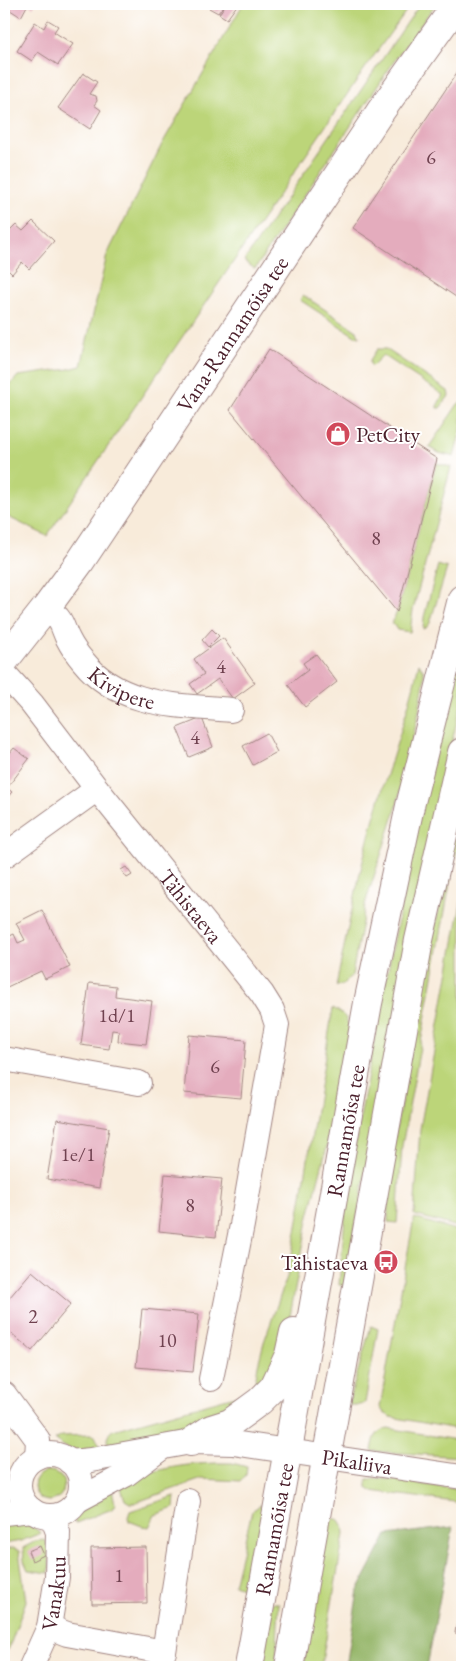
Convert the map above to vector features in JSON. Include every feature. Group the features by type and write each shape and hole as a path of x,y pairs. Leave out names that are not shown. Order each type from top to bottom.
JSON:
{"main road":[{"name":"Vana-Rannamõisa tee","path":"4,661 80,562 380,112 457,4"},
{"name":"Rannamõisa tee","path":"249,1667 376,965 410,806 462,599"},
{"name":"Rannamõisa tee","path":"289,1667 419,940 462,752"},
{"path":"191,1442 211,1429 230,1423 260,1402 274,1388 289,1355 300,1303 317,1283"}],"street":[{"name":"Kivipere","path":"46,608 57,618 74,650 83,662 93,673 114,688 140,699 160,703 231,710"},
{"name":"Tähistaeva","path":"4,673 32,704 262,994 272,1010 277,1024 242,1225 211,1379"},
{"path":"4,856 97,788"},
{"path":"4,1059 139,1084"},
{"path":"4,1394 38,1440 21,1472 20,1494 25,1503 42,1513"},
{"name":"Pikaliiva","path":"70,1462 191,1442 233,1443 462,1477"},
{"path":"78,1500 125,1475 155,1454 163,1446"},
{"path":"4,1513 67,1512 78,1500 81,1490 81,1479 77,1470 63,1457 46,1455 21,1472"},
{"path":"49,1627 67,1634 162,1659 188,1501"},
{"name":"Vanakuu","path":"31,1667 49,1627 57,1578 58,1532 42,1513"}],"green space":[{"path":"243,4 411,4 361,74 47,536 4,515 4,409 8,398 9,386 18,376 81,366 107,255 162,144"},
{"path":"420,4 436,4 399,54 255,269 244,261"},
{"path":"303,295 357,331 360,337 355,336 300,300"},
{"path":"377,349 386,349 448,391 449,396 440,408 437,408 437,406 443,395 383,355 372,366 370,360"},
{"path":"462,403 462,426 454,457 439,453 429,447 458,404"},
{"path":"436,463 451,467 413,610 410,632 397,630 392,622 397,612"},
{"path":"438,565 447,568 430,623 423,629 424,617"},
{"path":"462,644 462,700 431,829 344,1286 339,1285 348,1184 377,1025 420,811"},
{"path":"419,663 424,672 424,682 396,809 366,901 352,975 343,985 336,986 368,840 408,708"},
{"path":"462,803 462,829 453,867 402,1146 397,1223 388,1222 388,1172 432,941"},
{"path":"462,898 462,1228 414,1215 420,1129"},
{"path":"333,1008 346,1019 349,1036 333,1123 308,1220 287,1332 259,1390 255,1383 258,1365 264,1342 288,1274"},
{"path":"414,1218 462,1232 462,1430 391,1417 384,1413 380,1407"},
{"path":"371,1326 378,1329 365,1403 361,1405 348,1405"},
{"path":"242,1394 247,1396 225,1417 111,1452 107,1437 113,1430"},
{"path":"388,1428 462,1441 462,1457 372,1451 378,1433"},
{"path":"62,1436 95,1436 101,1455 76,1452 55,1440"},
{"path":"232,1463 247,1467 246,1475 241,1481 202,1479 134,1503 125,1500 120,1485 143,1475 167,1468"},
{"path":"49,1471 55,1472 63,1480 63,1492 55,1500 49,1501 43,1500 35,1492 34,1486 35,1480 43,1472"},
{"path":"367,1479 385,1479 462,1490 462,1503 371,1491 367,1488"},
{"path":"112,1489 115,1504 112,1509 76,1523 74,1522 86,1507"},
{"path":"175,1496 174,1508 155,1515 149,1527 129,1521 130,1511"},
{"path":"260,1505 267,1505 242,1588 234,1585 252,1511"},
{"path":"329,1517 340,1520 343,1525 344,1534 321,1667 303,1667"},
{"path":"15,1519 27,1523 41,1533 21,1541 4,1544 4,1520"},
{"path":"453,1527 427,1667 346,1667 358,1590 387,1535"},
{"path":"45,1540 50,1548 49,1573 28,1570 24,1561 23,1548 36,1541"},
{"path":"13,1548 19,1551 26,1601 9,1648 4,1655 4,1643 6,1642 4,1638 4,1550"},
{"path":"272,1603 279,1603 276,1667 260,1667"}],"building":[{"path":"4,4 28,4 21,17 4,6"},
{"path":"212,4 225,4 218,13 209,8"},
{"path":"226,4 238,4 227,19 219,14"},
{"path":"48,20 58,26 54,32 73,44 58,65 38,52 32,61 17,51 35,22 44,28"},
{"path":"462,65 462,301 353,228"},
{"path":"83,73 97,82 89,94 96,96 97,101 94,105 101,110 90,129 58,108"},
{"path":"33,221 54,241 29,269 22,262 12,274 4,266 4,237 16,225 23,231"},
{"path":"269,349 437,459 397,612 230,410"},
{"path":"212,629 219,636 208,647 202,640"},
{"path":"223,638 255,683 233,699 218,679 197,694 190,684 204,674 194,659"},
{"path":"316,654 337,682 305,707 288,685 308,670 303,663"},
{"path":"202,718 213,747 189,757 177,728"},
{"path":"267,733 277,752 253,765 243,746"},
{"path":"14,748 29,759 7,788 12,792 4,801 4,750 9,754"},
{"path":"126,867 132,875 127,878 121,870"},
{"path":"42,910 70,967 45,979 41,971 7,987 4,979 4,939 14,934 18,943 25,940 16,923"},
{"path":"89,983 116,986 115,996 152,1001 146,1044 118,1041 119,1031 112,1030 109,1049 81,1045"},
{"path":"189,1035 246,1040 241,1098 184,1093"},
{"path":"57,1119 109,1128 99,1188 47,1179"},
{"path":"165,1174 222,1179 216,1237 159,1231"},
{"path":"32,1271 71,1304 32,1351 4,1327 4,1304"},
{"path":"142,1309 199,1314 193,1372 136,1367"},
{"path":"40,1546 44,1555 32,1561 28,1551"},
{"path":"146,1547 147,1603 92,1604 91,1548"},
{"path":"462,1598 462,1634 455,1633"}],"place":[{"name":"PetCity","path":"338,434"},
{"name":"Tähistaeva","path":"386,1262"}]}
